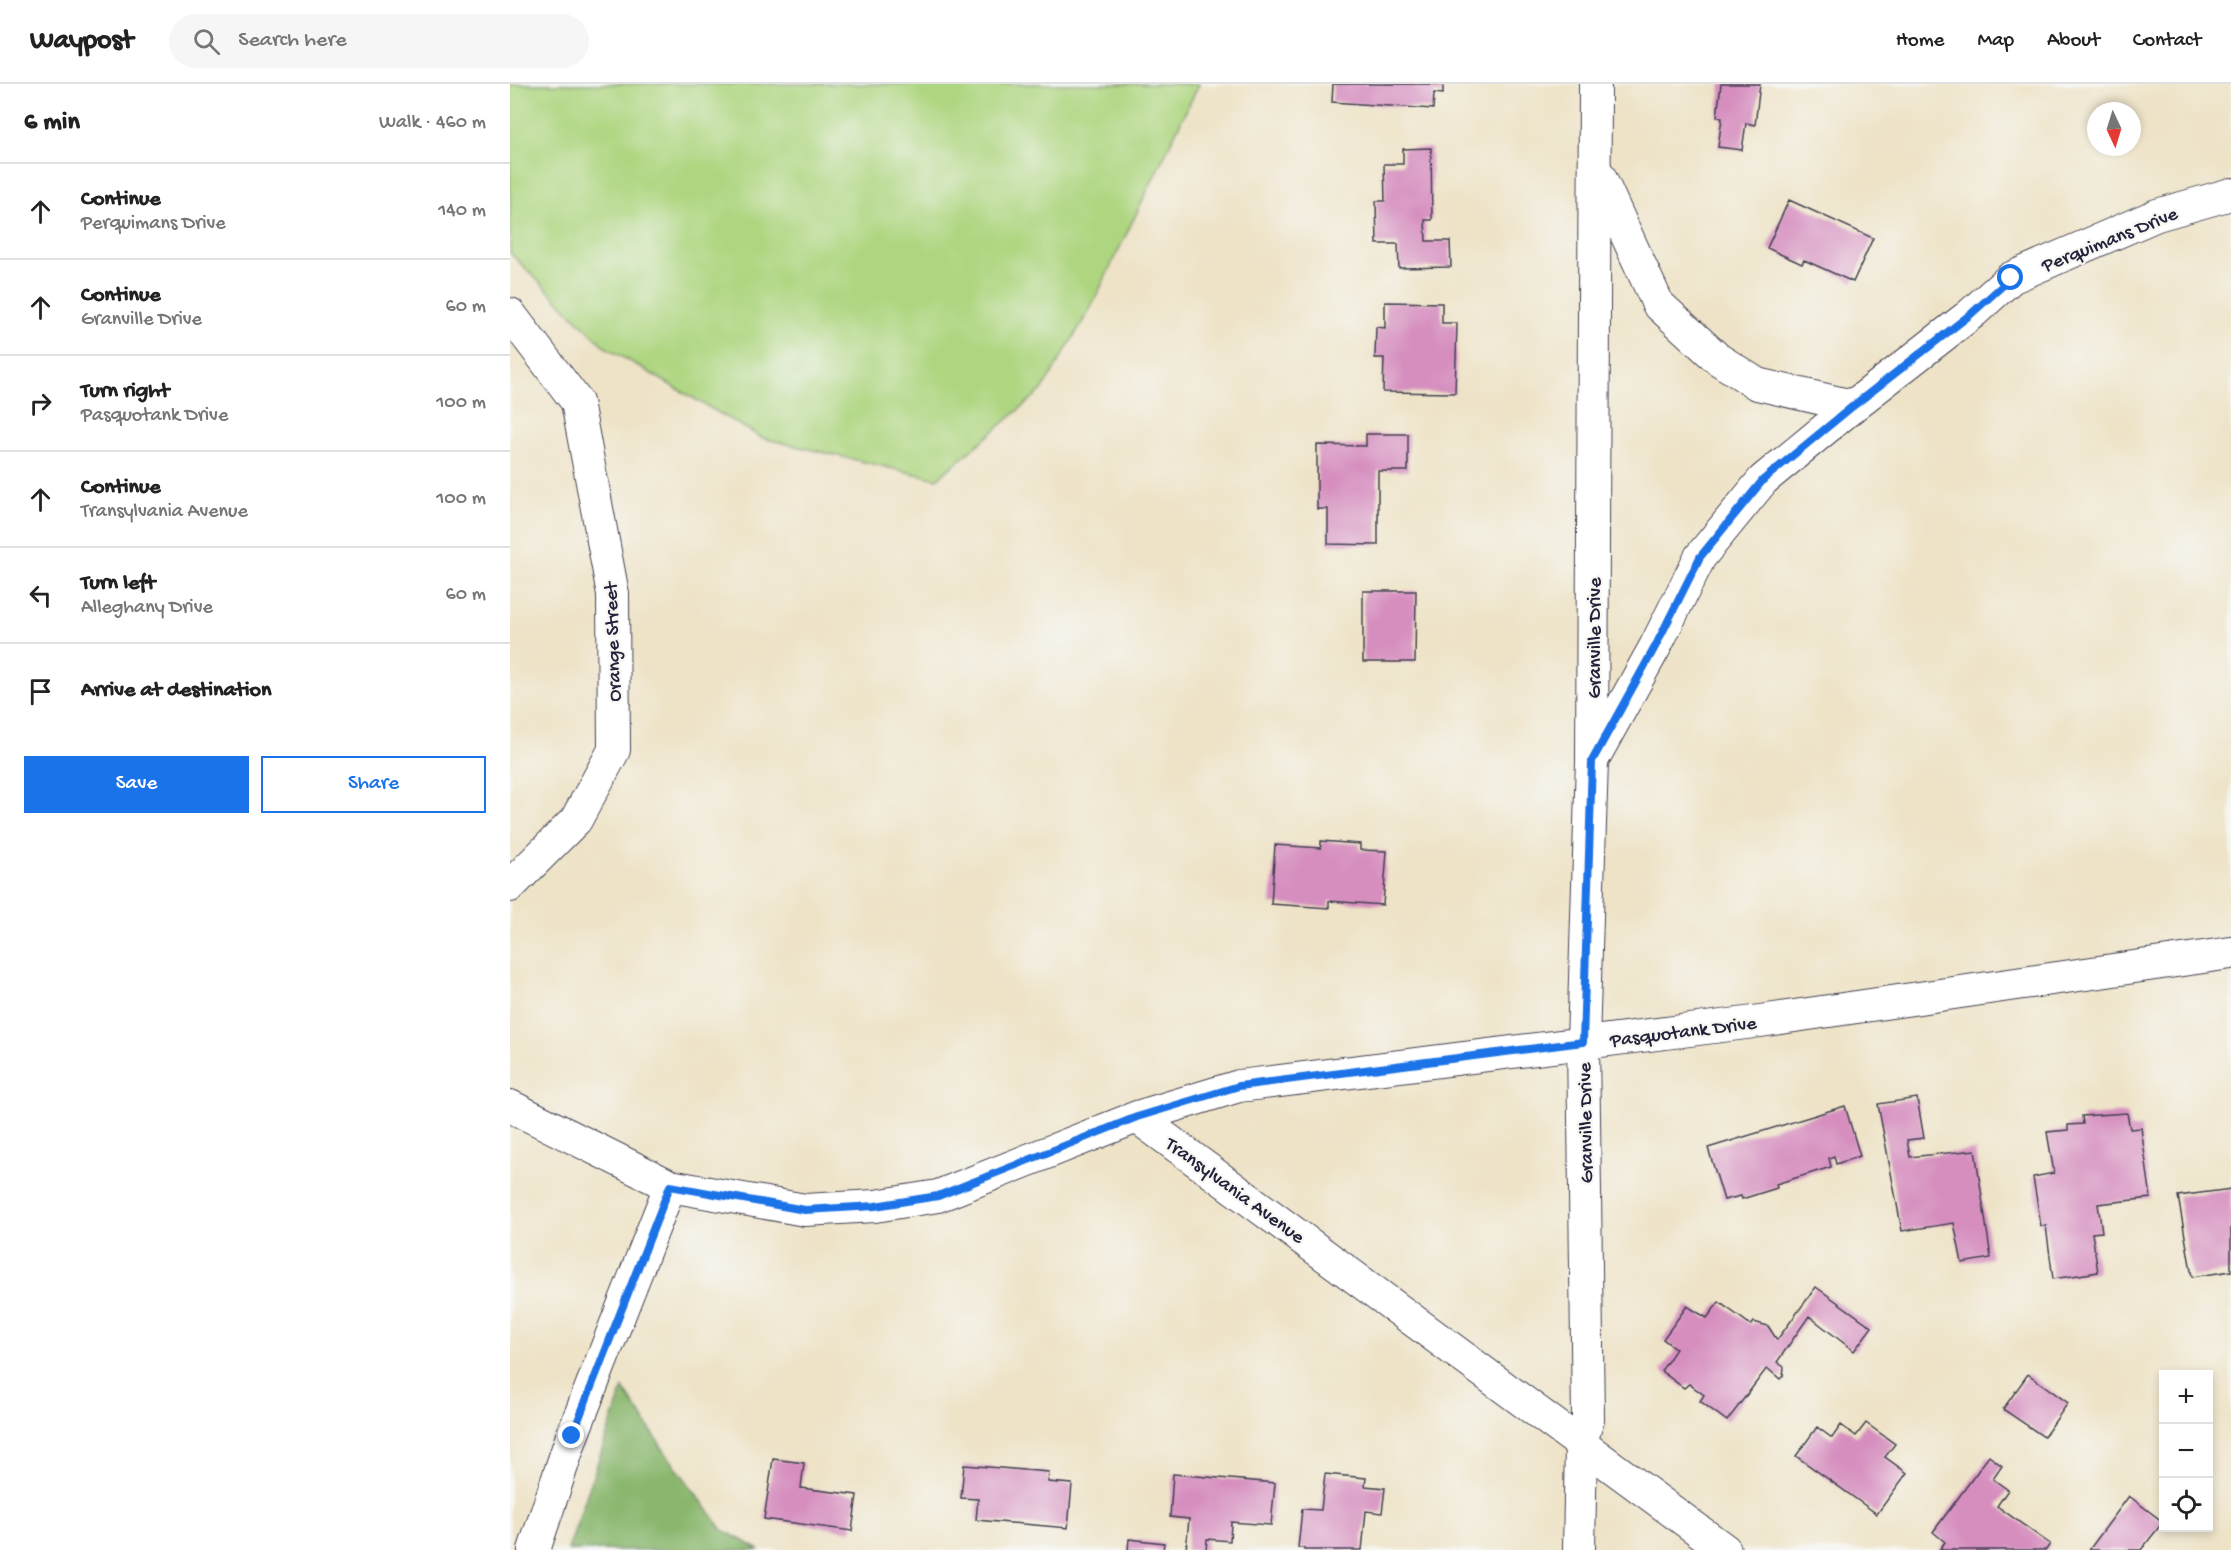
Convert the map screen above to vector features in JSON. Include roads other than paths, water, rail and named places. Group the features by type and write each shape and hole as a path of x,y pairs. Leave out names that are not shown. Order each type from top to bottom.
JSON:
{"street":[{"name":"Granville Drive","path":"1579,1550 1581,1443 1588,1419 1583,1042 1592,761 1595,84"},
{"path":"1594,165 1658,304 1718,359 1757,384 1853,406"},
{"name":"Perquimans Drive","path":"1592,761 1655,647 1700,557 1763,480 1971,314 2011,278 2157,215 2231,194"},
{"name":"Orange Street","path":"510,314 577,402 613,594 614,738 614,750 576,820 510,886"},
{"name":"Pasquotank Drive","path":"1137,1117 1239,1086 1746,1023 2231,953"},
{"path":"510,1106 670,1186 805,1210 875,1206 938,1196 1137,1117"},
{"name":"Transylvania Avenue","path":"1137,1117 1725,1550"},
{"path":"534,1550 572,1436 670,1186"}]}
